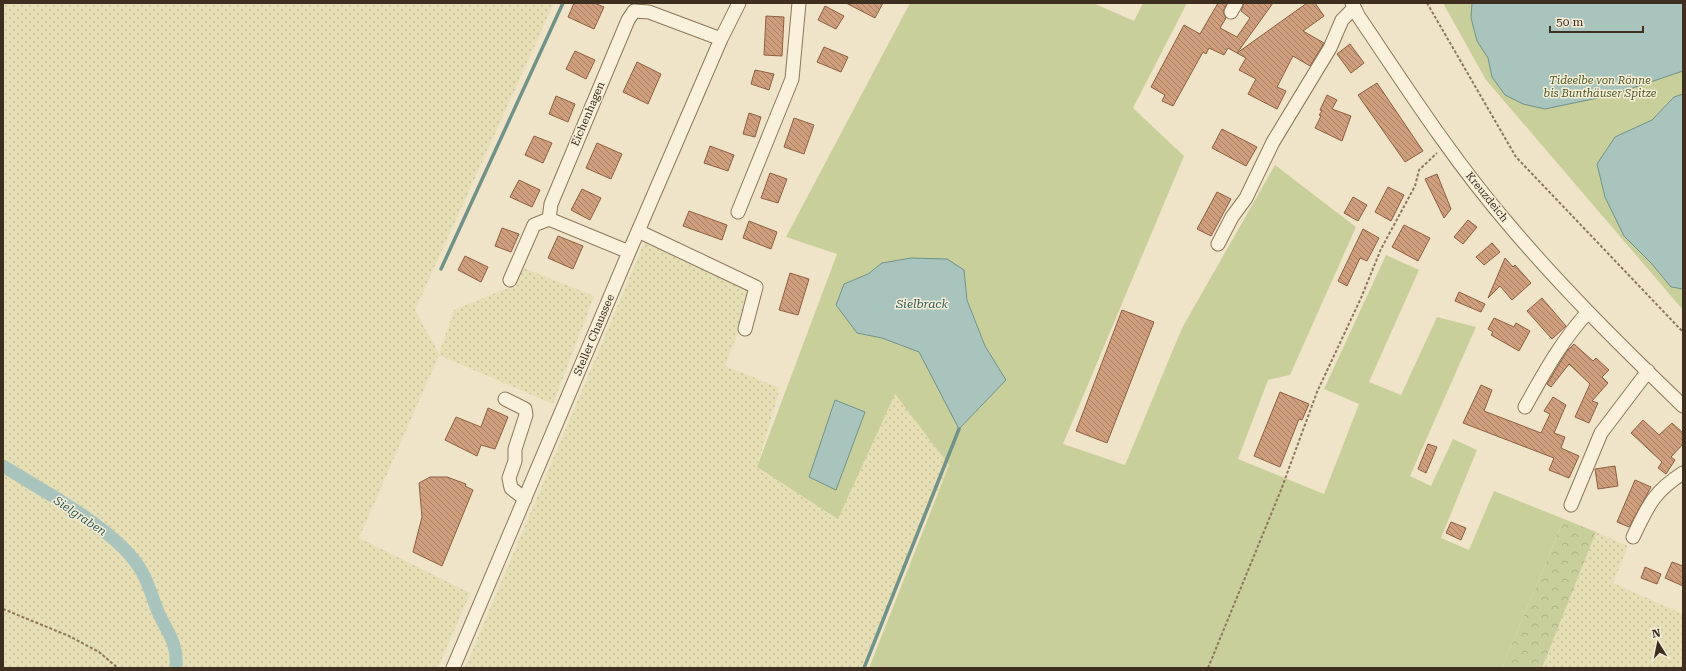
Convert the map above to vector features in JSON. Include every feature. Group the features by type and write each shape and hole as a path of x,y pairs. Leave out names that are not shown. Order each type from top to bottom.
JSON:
{"street":[{"name":"Steller Chaussee","path":"454,668 638,230 721,39 739,3"},
{"path":"738,212 792,79 799,3"},
{"path":"1218,244 1232,217 1246,198 1277,136 1330,48 1342,20 1353,6"},
{"name":"Kreuzdeich","path":"1353,6 1447,147 1509,226 1588,312 1683,406"},
{"name":"Eichenhagen","path":"549,219 550,204 633,7 721,39"},
{"path":"510,280 534,225 549,219 629,252"},
{"path":"638,230 756,288 745,329"},
{"path":"1525,407 1562,343 1573,327 1588,312"},
{"path":"1571,505 1601,433 1648,371"},
{"path":"506,399 525,409 526,414 515,449 515,461 509,478 511,488 525,499"},
{"path":"1633,537 1647,506 1658,490 1683,473"}],"path":[{"path":"1426,3 1516,157 1683,332"},
{"path":"1208,668 1281,490 1317,392 1361,298 1381,249 1415,186 1419,170 1430,158 1447,147"},
{"path":"3,609 69,636 100,652 118,668"}],"shaded area":[{"path":"3,3 554,3 415,310 439,354 454,310 508,288 521,267 594,296 553,404 439,355 359,538 470,593 438,668 3,668"},
{"path":"650,229 757,282 725,366 780,388 757,467 838,518 895,393 949,465 861,668 465,668"},
{"path":"1596,532 1628,546 1613,583 1683,614 1683,668 1542,668"}],"green space":[{"path":"910,3 1093,3 1134,21 1143,3 1187,3 1133,108 1184,156 1063,444 1125,465 1182,328 1275,165 1356,227 1290,375 1268,380 1238,459 1324,494 1359,404 1324,389 1386,255 1419,270 1369,382 1401,395 1437,317 1476,327 1410,476 1431,486 1453,439 1477,450 1441,538 1469,550 1494,491 1564,519 1502,668 869,668 949,465 895,394 838,519 757,467 837,254 786,237","holes":["882,263 964,270 967,299 985,346 1006,380 959,429 919,352 882,338 857,333 844,284 868,274"]},
{"name":"Tideelbe von Rönne bis Bunthäuser Spitze","path":"1443,3 1683,3 1683,310 1486,80"},
{"path":"1564,519 1596,532 1542,668 1502,668"}],"water":[{"path":"1472,3 1683,3 1683,71 1612,95 1545,109 1523,104 1505,95 1492,77 1488,58 1477,41 1471,18"},
{"path":"1683,94 1683,289 1671,287 1651,263 1624,236 1605,197 1597,164 1615,137 1652,120 1674,97"},
{"name":"Sielbrack","path":"911,258 947,259 964,270 967,300 985,346 1006,380 959,429 919,352 882,338 857,333 836,305 844,284 868,274 882,263"},
{"path":"835,400 865,412 836,490 809,477"}],"building":[{"path":"574,3 594,3 604,7 594,29 568,17"},
{"path":"846,3 883,3 875,18"},
{"path":"1218,3 1227,3 1223,12 1226,18 1220,28 1237,37 1250,18 1241,11 1244,3 1273,3 1237,53 1228,48 1224,55 1209,48 1206,54 1203,52 1173,106 1162,101 1165,95 1151,87 1184,25 1200,34"},
{"path":"1307,3 1315,3 1324,16 1303,31 1324,43 1310,66 1293,56 1277,87 1286,91 1277,109 1248,94 1256,79 1239,70 1246,58 1237,53"},
{"path":"825,6 844,16 836,29 818,20"},
{"path":"766,16 784,17 782,56 764,55"},
{"path":"1350,44 1364,63 1351,73 1337,54"},
{"path":"824,47 848,57 841,72 817,62"},
{"path":"575,51 595,60 586,79 566,69"},
{"path":"637,62 661,74 648,104 623,92"},
{"path":"755,70 774,74 769,90 751,84"},
{"path":"1377,83 1423,151 1405,162 1358,95"},
{"path":"1327,95 1337,100 1332,109 1351,116 1342,141 1315,128 1321,116 1319,115 1322,111 1320,110"},
{"path":"556,96 575,104 568,122 549,114"},
{"path":"749,113 761,117 755,137 743,134"},
{"path":"794,118 814,125 804,154 784,147"},
{"path":"1222,129 1257,147 1246,166 1212,148"},
{"path":"534,136 552,143 543,163 525,155"},
{"path":"597,143 622,154 611,179 586,168"},
{"path":"710,146 734,155 728,171 704,163"},
{"path":"770,173 787,179 778,203 761,198"},
{"path":"1437,174 1451,209 1444,218 1425,179"},
{"path":"519,180 540,190 532,207 510,197"},
{"path":"1388,187 1404,195 1391,221 1375,212"},
{"path":"582,189 601,198 590,220 571,210"},
{"path":"1217,192 1231,199 1211,236 1197,229"},
{"path":"1353,197 1367,205 1358,221 1344,213"},
{"path":"689,211 727,225 722,240 683,226"},
{"path":"1468,220 1477,227 1463,244 1454,237"},
{"path":"749,221 777,232 771,249 743,238"},
{"path":"1404,225 1430,238 1418,261 1392,247"},
{"path":"502,228 519,234 511,252 495,246"},
{"path":"1363,229 1379,238 1367,261 1360,258 1347,286 1338,281"},
{"path":"558,236 583,246 573,269 548,258"},
{"path":"1492,243 1500,252 1484,265 1476,257"},
{"path":"465,256 488,267 481,282 458,270"},
{"path":"1505,258 1513,267 1515,265 1531,283 1512,300 1500,286 1488,298"},
{"path":"790,273 809,279 798,315 779,310"},
{"path":"1459,292 1485,304 1481,312 1455,301"},
{"path":"1542,298 1566,326 1552,339 1527,311"},
{"path":"1122,310 1154,322 1107,443 1076,431"},
{"path":"1494,318 1514,327 1516,323 1530,331 1519,351 1491,335 1493,332 1488,329"},
{"path":"1574,344 1593,361 1596,358 1609,370 1602,377 1608,383 1592,401 1598,403 1589,423 1575,417 1590,384 1569,364 1551,387 1547,384 1567,351"},
{"path":"1481,385 1492,390 1484,411 1541,433 1550,414 1544,411 1553,397 1566,405 1554,433 1565,437 1561,448 1579,456 1569,478 1549,470 1554,458 1463,423"},
{"path":"1280,392 1309,404 1302,420 1299,419 1280,467 1254,456"},
{"path":"488,408 508,417 495,449 481,445 477,456 445,440 456,417 481,427"},
{"path":"1643,420 1659,435 1672,423 1683,433 1683,444 1671,457 1675,460 1666,474 1658,468 1662,462 1631,433"},
{"path":"1428,444 1437,447 1426,473 1418,469"},
{"path":"1615,466 1618,486 1598,489 1595,469"},
{"path":"430,477 447,477 466,484 465,486 473,490 442,566 413,552 422,517 419,483"},
{"path":"1635,480 1651,487 1629,527 1617,522"},
{"path":"1451,522 1466,528 1461,540 1446,533"},
{"path":"1672,562 1683,566 1683,586 1665,578"},
{"path":"1645,567 1661,574 1657,584 1641,578"}],"waterway":[{"path":"441,269 563,3"},
{"path":"864,668 959,429"},
{"name":"Sielgraben","path":"3,466 96,524 128,552 142,572 159,614 172,640 176,652 176,668"}]}
